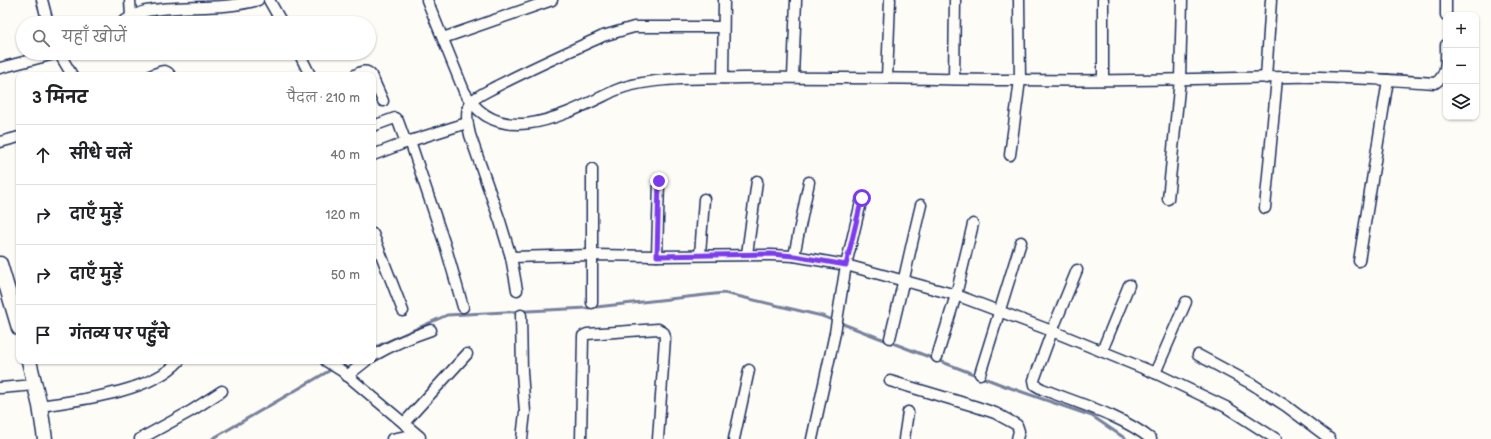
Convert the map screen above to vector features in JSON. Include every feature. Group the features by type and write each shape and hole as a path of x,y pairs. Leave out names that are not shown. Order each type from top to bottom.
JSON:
{"street":[{"path":"42,0 46,16"},
{"path":"130,0 131,16 145,11 208,4 222,7 254,1"},
{"path":"269,0 278,16"},
{"path":"427,0 464,90 471,102 489,116 502,122 519,124 556,118 572,112 616,90 629,86 645,82 670,80 792,77 1020,80 1318,77 1435,83 1443,76 1446,61 1446,48"},
{"path":"443,38 552,0"},
{"path":"722,78 724,0"},
{"path":"792,77 796,0"},
{"path":"887,78 890,0"},
{"path":"954,79 955,0"},
{"path":"1010,155 1020,80 1019,0"},
{"path":"1103,0 1103,80"},
{"path":"1168,199 1180,79 1182,0"},
{"path":"1266,78 1271,0"},
{"path":"1446,0 1446,12"},
{"path":"517,290 511,257 467,123 471,102 508,81 603,36 620,30 640,27 723,27"},
{"path":"0,68 31,60"},
{"path":"62,60 70,72"},
{"path":"302,60 308,72"},
{"path":"1266,208 1277,78"},
{"path":"1359,261 1388,80"},
{"path":"376,86 383,101"},
{"path":"376,125 395,118 398,121 408,142 446,248 463,307"},
{"path":"376,154 467,123"},
{"path":"0,142 16,138"},
{"path":"592,169 592,303"},
{"path":"657,256 659,181"},
{"path":"747,254 757,181"},
{"path":"794,256 809,182"},
{"path":"812,439 838,320 846,265 862,198"},
{"path":"700,255 704,199"},
{"path":"890,338 921,206"},
{"path":"937,357 956,295 973,224"},
{"path":"376,242 403,311"},
{"path":"980,374 1021,242"},
{"path":"511,257 747,254 794,256 846,265 904,279 956,295 1102,351 1155,373 1226,407 1276,439"},
{"path":"0,264 16,318"},
{"path":"1077,270 1034,380 1035,385 1103,412 1134,428 1151,439"},
{"path":"1102,351 1129,285"},
{"path":"1155,373 1186,302"},
{"path":"521,315 522,372 525,412 522,439"},
{"path":"581,439 583,336 587,334 658,329 664,333 665,338 658,439"},
{"path":"376,354 410,337 431,330"},
{"path":"404,423 467,354"},
{"path":"1198,355 1252,384 1286,406 1330,439"},
{"path":"30,364 40,406 45,439"},
{"path":"40,406 116,393 156,377 177,364"},
{"path":"329,364 423,438"},
{"path":"344,374 361,364"},
{"path":"734,439 749,370"},
{"path":"890,381 995,413 1017,425 1019,431 1017,439"},
{"path":"0,388 35,385"},
{"path":"140,439 222,391"},
{"path":"904,439 908,412"},
{"path":"392,439 408,436 423,438"}],"waterway":[{"path":"376,347 447,315 587,308 724,293 822,316 1005,386 1092,416 1126,439"},
{"path":"212,439 341,364"}],"route":[{"path":"659,181 657,256 771,254 794,256 846,265 862,198"}]}
